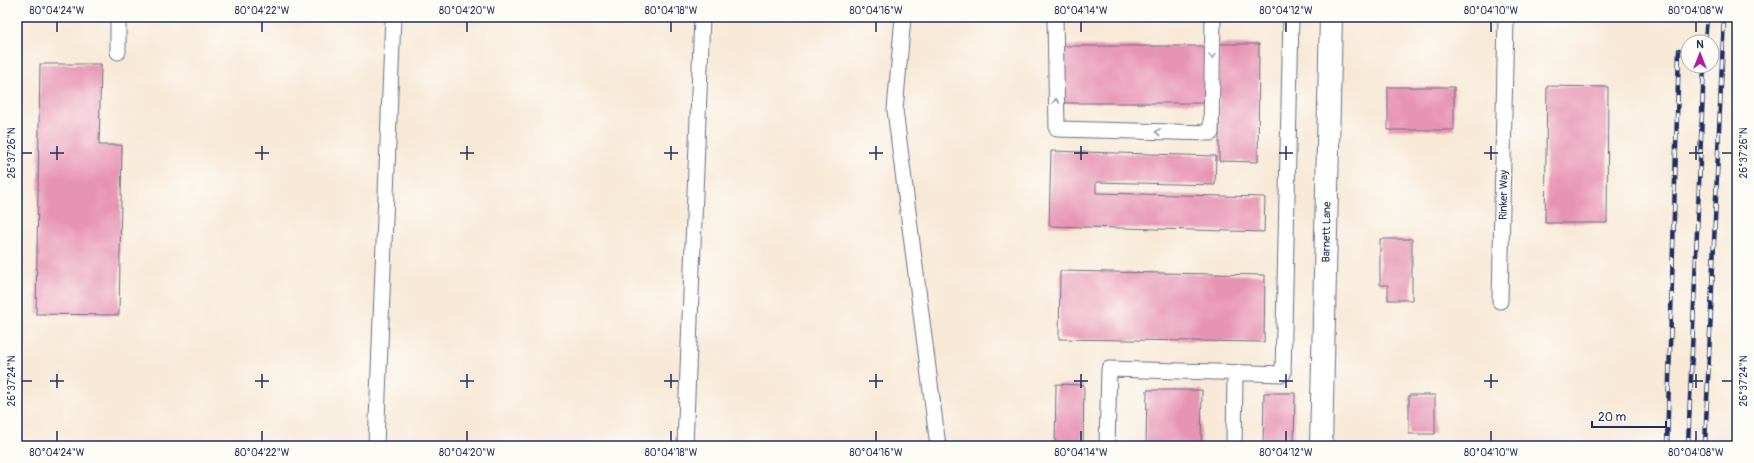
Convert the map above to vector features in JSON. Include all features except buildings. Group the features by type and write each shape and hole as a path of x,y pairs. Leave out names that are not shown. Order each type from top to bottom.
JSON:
{"street":[{"name":"Barnett Lane","path":"1321,446 1331,17"}],"lane":[{"path":"118,17 118,52"},
{"path":"376,446 393,17"},
{"path":"685,446 702,17"},
{"path":"903,17 895,110 938,446"},
{"path":"1055,17 1057,129 1211,133 1213,17"},
{"path":"1107,446 1109,369 1283,374 1291,17"},
{"name":"Rinker Way","path":"1500,301 1506,17"},
{"path":"1234,446 1235,373"}],"railway":[{"path":"1706,34 1707,17"},
{"path":"1705,446 1724,17"},
{"path":"1667,446 1679,50"},
{"path":"1688,446 1704,74"}]}
